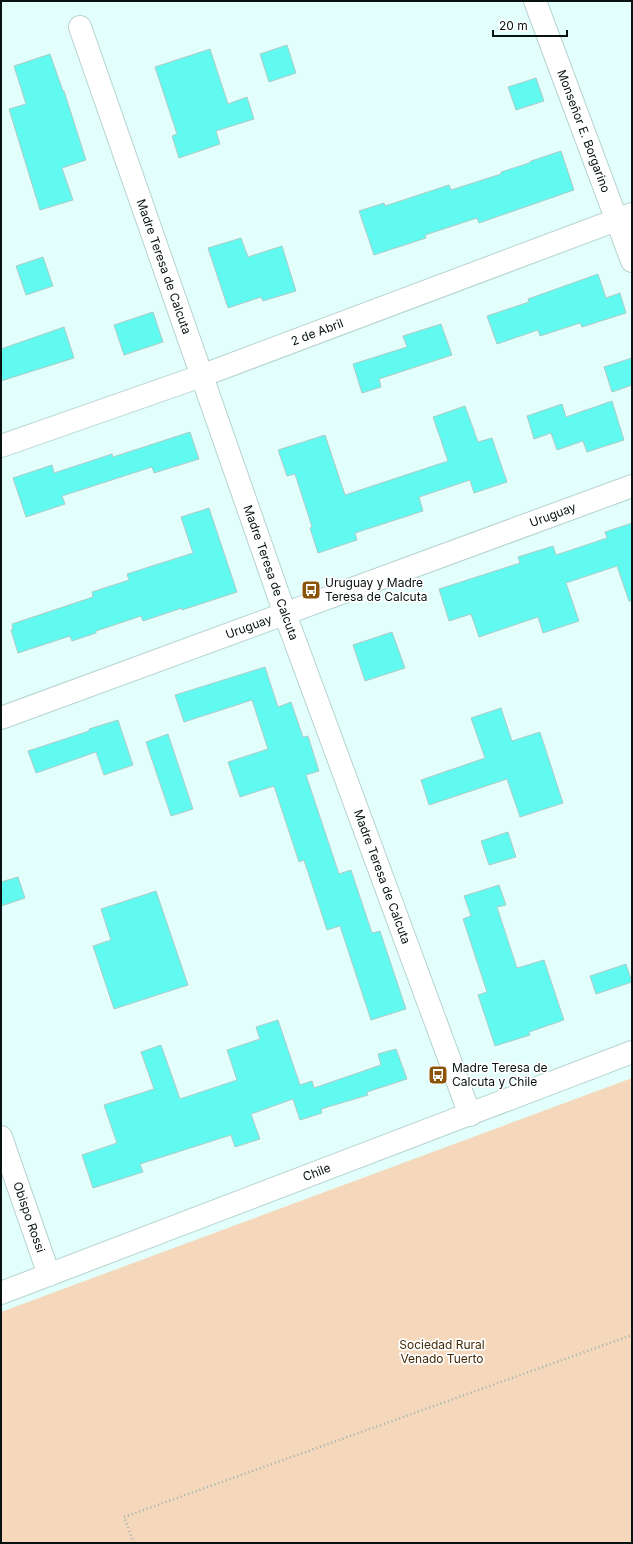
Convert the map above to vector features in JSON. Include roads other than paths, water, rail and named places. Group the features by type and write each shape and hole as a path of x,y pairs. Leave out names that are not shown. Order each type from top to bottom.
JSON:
{"street":[{"name":"Monseñor E. Borgarino","path":"535,1 624,217 632,261"},
{"name":"Madre Teresa de Calcuta","path":"80,28 285,614 452,1070 470,1115"},
{"name":"2 de Abril","path":"1,446 201,376 624,217"},
{"name":"Uruguay","path":"1,718 632,486"},
{"name":"Chile","path":"1,1293 632,1052"},
{"name":"Obispo Rossi","path":"1,1137 49,1275"}],"place":[{"name":"Uruguay y Madre Teresa de Calcuta","path":"311,590"},
{"name":"Madre Teresa de Calcuta y Chile","path":"438,1075"}],"park label":[{"name":"Sociedad Rural Venado Tuerto","path":"442,1352"}]}
